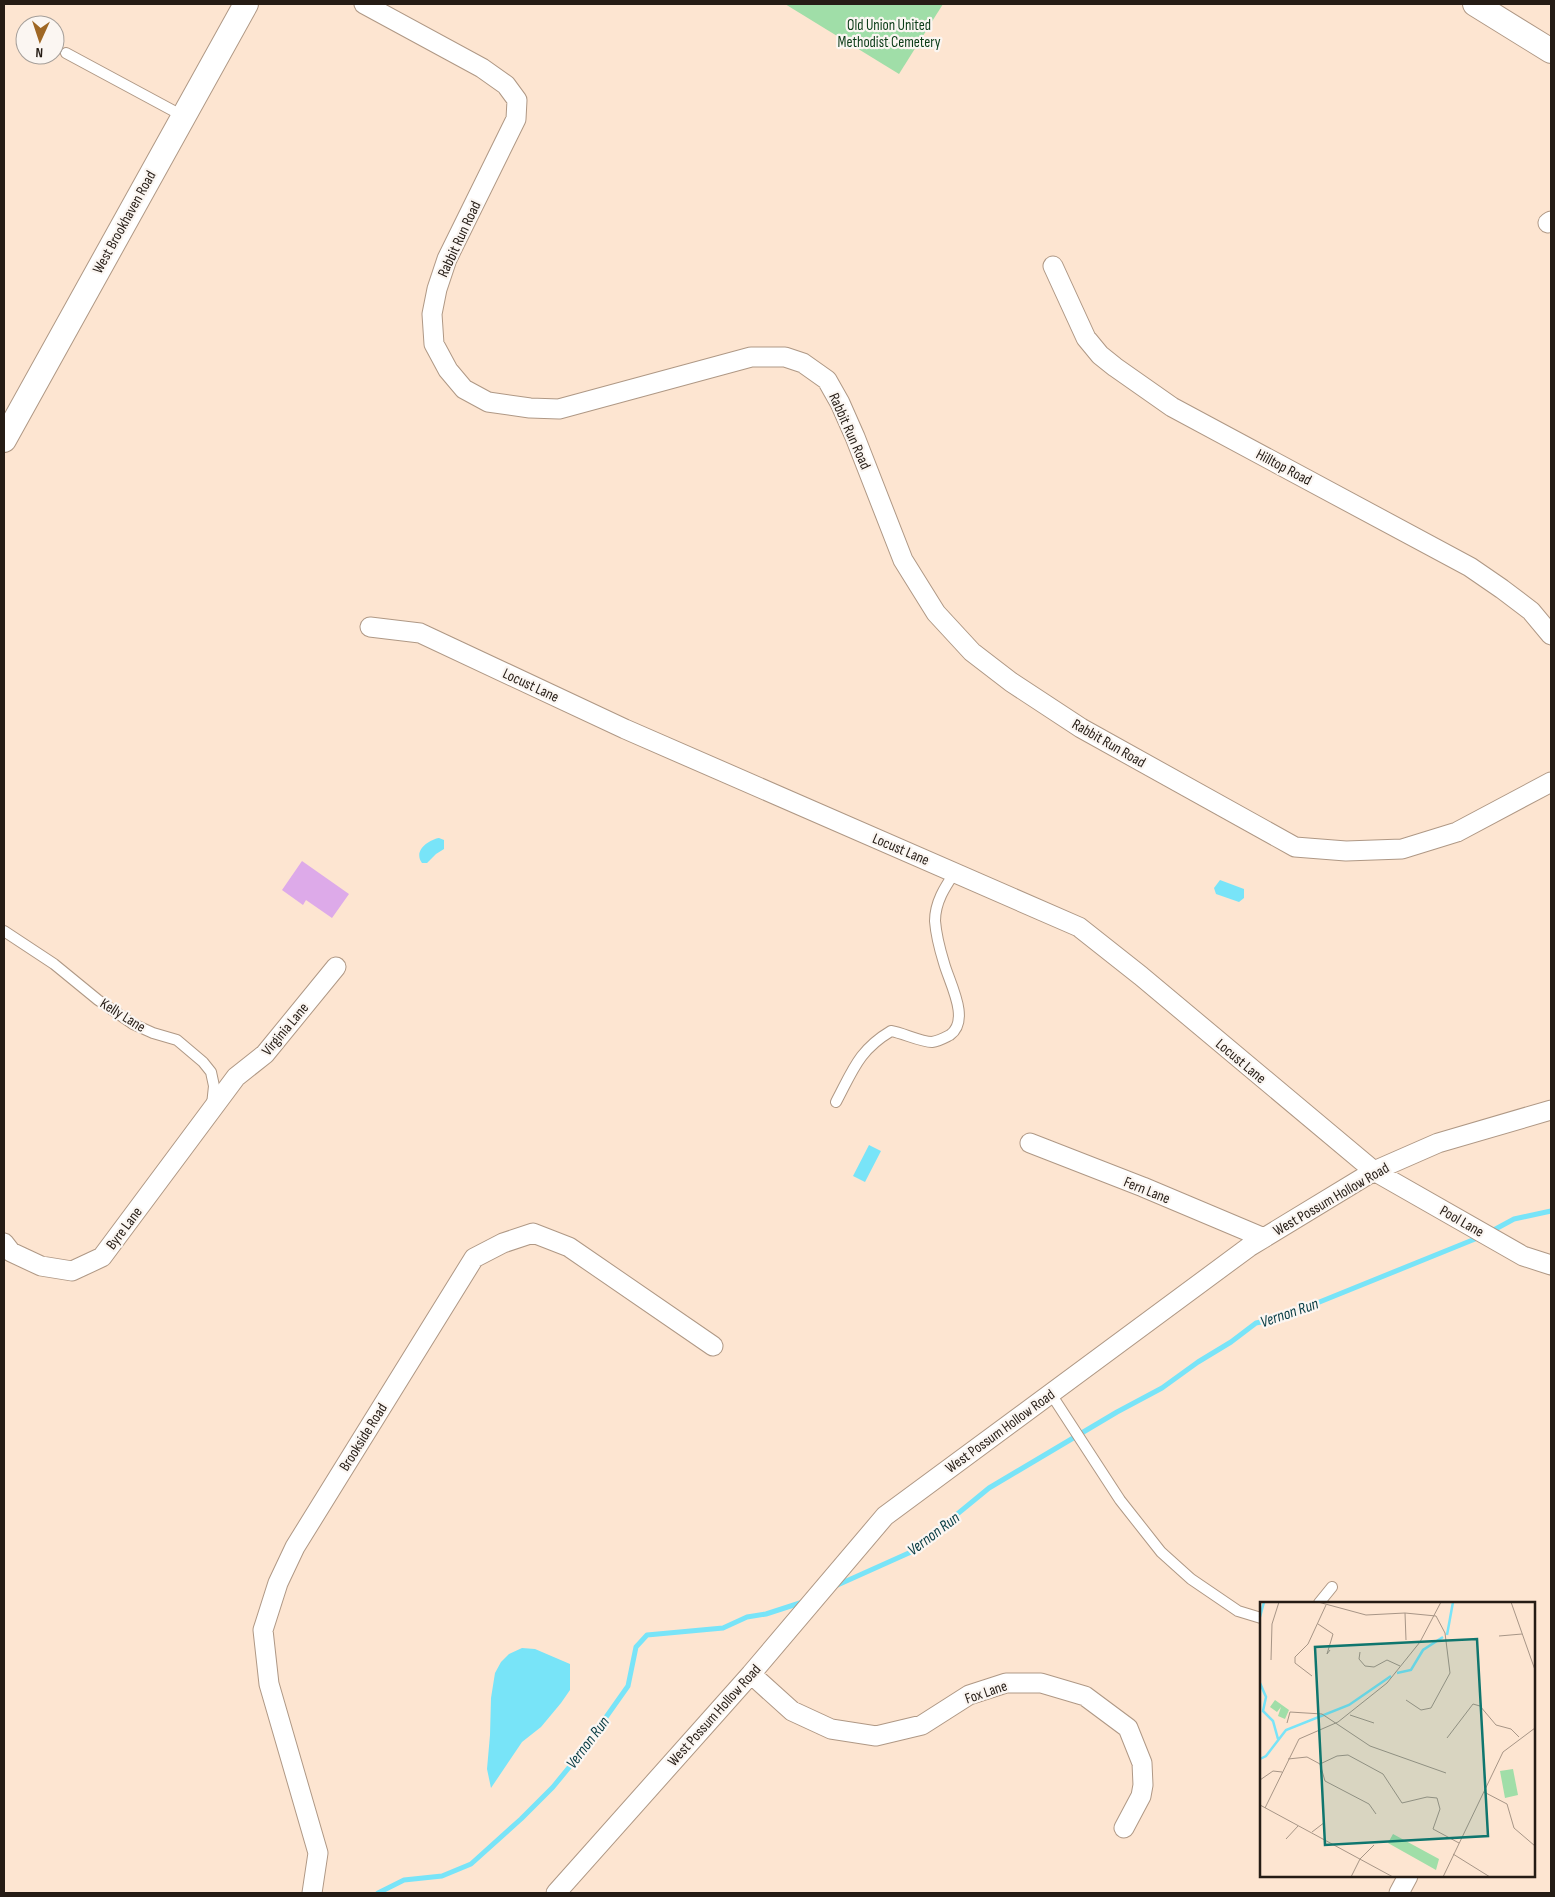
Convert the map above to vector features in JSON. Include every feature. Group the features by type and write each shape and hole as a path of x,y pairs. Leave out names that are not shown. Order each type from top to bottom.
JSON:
{"street":[{"name":"West Brookhaven Road","path":"6,431 246,4"},
{"name":"Rabbit Run Road","path":"364,4 482,68 506,85 517,100 516,119 447,259 436,289 432,314 434,344 448,370 464,389 488,402 530,408 559,409 751,357 785,357 803,363 827,380 840,403 903,560 936,613 972,652 1011,682 1081,728 1295,847 1346,851 1402,849 1457,832 1551,782"},
{"path":"1475,4 1551,51"},
{"name":"Hilltop Road","path":"1054,266 1086,338 1100,355 1115,368 1172,407 1470,568 1502,588 1530,611 1551,635"},
{"name":"Locust Lane","path":"370,627 420,633 625,729 1079,927 1141,976 1374,1171"},
{"name":"Virginia Lane","path":"212,1111 236,1077 266,1054 336,967"},
{"name":"West Possum Hollow Road","path":"556,1893 751,1674 884,1516 1242,1252 1374,1171 1438,1143 1551,1110"},
{"name":"Byre Lane","path":"4,1243 11,1252 41,1266 72,1271 102,1257 212,1111"},
{"name":"Fern Lane","path":"1030,1143 1143,1187 1264,1238"},
{"name":"Pool Lane","path":"1374,1171 1523,1256 1551,1265"},
{"name":"Brookside Road","path":"312,1893 318,1853 269,1684 263,1630 278,1583 294,1547 474,1258 502,1243 533,1233 569,1247 713,1346"},
{"name":"Fox Lane","path":"751,1674 792,1710 831,1729 876,1736 922,1725 969,1695 1006,1683 1041,1683 1086,1696 1128,1728 1142,1764 1143,1785 1141,1796 1124,1828"},
{"path":"1399,1893 1407,1877"}],"lane":[{"path":"66,54 183,116"},
{"path":"836,1102 862,1054 876,1040 891,1031 930,1042 941,1040 952,1033 958,1025 957,1001 944,963 935,922 937,903 955,872"},
{"name":"Kelly Lane","path":"4,931 54,964 98,1000 133,1024 153,1033 177,1040 203,1062 211,1072 214,1086 212,1111"},
{"path":"1051,1394 1120,1500 1161,1552 1191,1579 1238,1611 1260,1618"},
{"path":"1320,1602 1332,1587"}],"green space":[{"name":"Old Union United Methodist Cemetery","path":"785,4 943,4 899,74"}],"water":[{"path":"439,838 444,840 444,849 427,863 422,863 419,854 423,847 430,841"},
{"path":"1220,880 1244,889 1244,898 1239,902 1216,894 1214,888"},
{"path":"869,1145 881,1151 865,1182 853,1176"},
{"path":"522,1648 535,1649 570,1664 570,1690 541,1727 522,1742 491,1788 487,1769 491,1698 495,1673 501,1662 509,1654"}],"building":[{"path":"302,861 349,894 332,918 306,900 303,905 282,890"}],"waterway":[{"name":"Vernon Run","path":"1490,1232 1514,1219 1551,1211"},
{"name":"Vernon Run","path":"833,1587 911,1552 989,1488 1117,1412 1162,1388 1256,1323 1280,1318 1480,1237"},
{"name":"Vernon Run","path":"378,1893 404,1880 442,1876 471,1864 521,1819 553,1787 580,1754 628,1686 636,1647 647,1635 723,1628 747,1617 766,1614 803,1602"}]}
